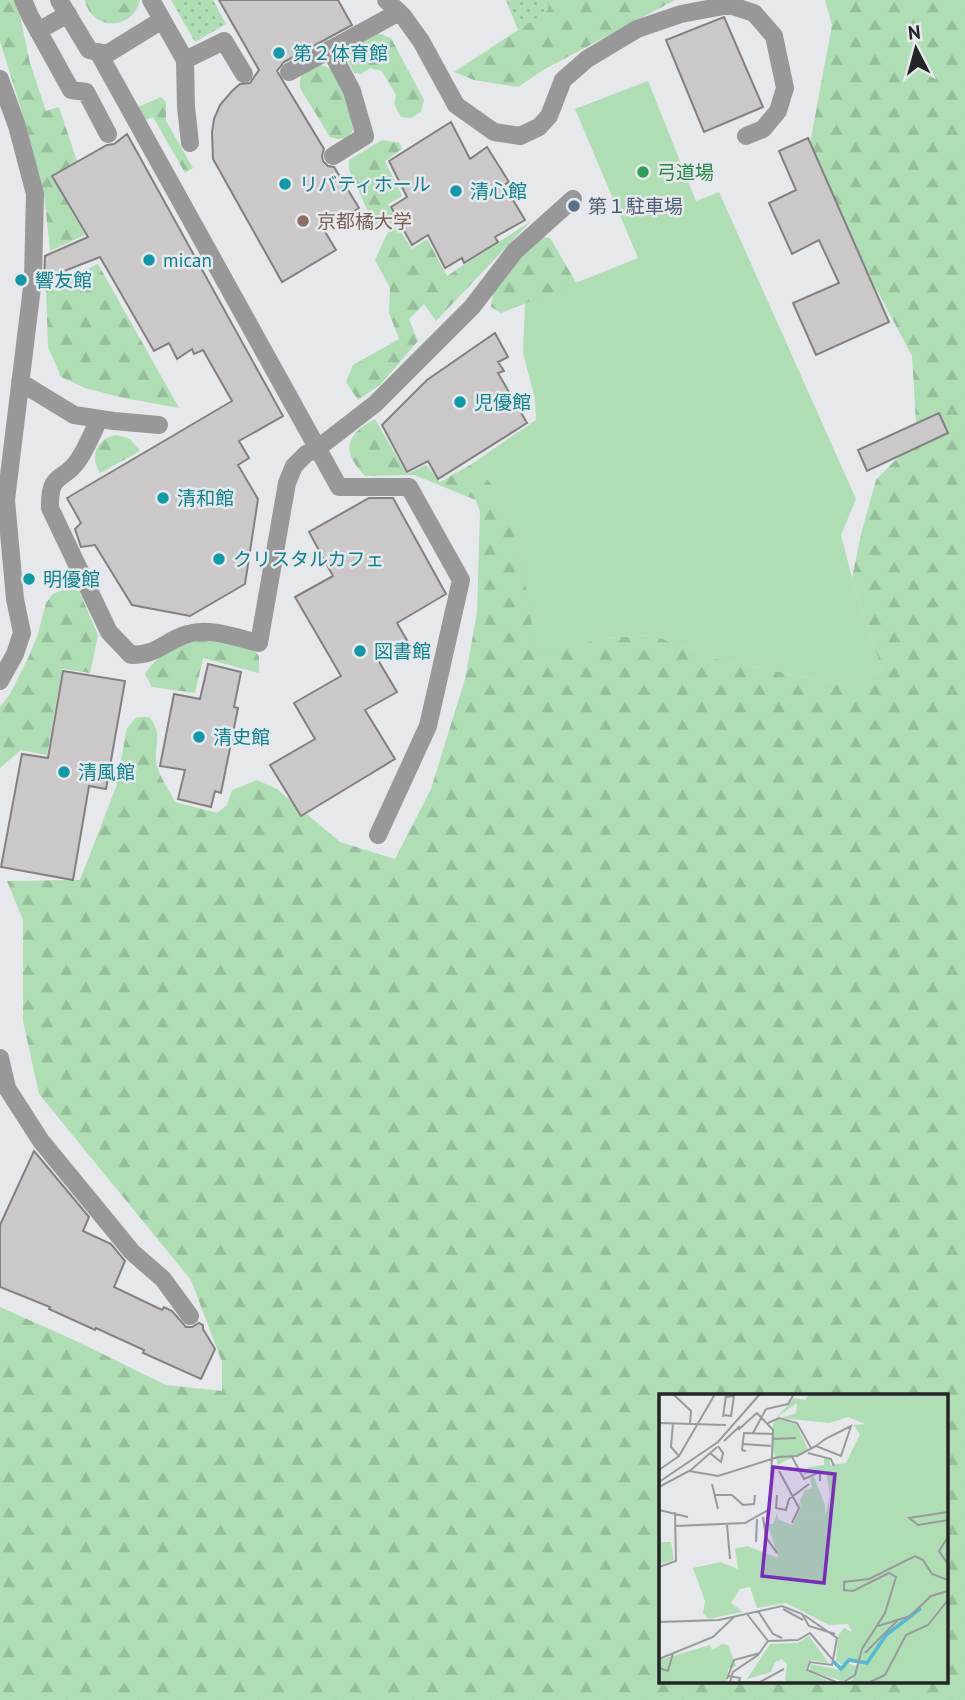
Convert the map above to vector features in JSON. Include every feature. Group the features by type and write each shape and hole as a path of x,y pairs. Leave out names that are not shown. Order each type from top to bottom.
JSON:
{"street":[{"path":"23,0 71,90 86,92 107,134"},
{"path":"151,0 185,60 190,143"},
{"path":"289,72 330,49 392,6 421,41 456,105 494,132 520,136 538,127 549,116 563,80 587,59 637,29 681,13 729,5 754,13 774,36 785,88 778,111 763,129 746,135"},
{"path":"38,31 64,7 89,50 107,54 162,20"},
{"path":"185,60 224,41 244,74"},
{"path":"330,49 352,91 365,136 332,156"},
{"path":"98,52 339,487 409,487 461,580 428,726 378,835"},
{"path":"0,79 17,126 35,194 33,279 4,513 22,633 15,654 0,681"},
{"path":"99,419 78,462 54,480 49,493 50,508 109,632 131,655 147,655 187,634 201,631 259,643 287,483 294,466 306,454 318,448 375,404 472,307 515,251 573,198"},
{"path":"20,382 74,415 159,425"},
{"path":"0,1058 7,1088 41,1141 132,1252 163,1279 190,1316"}],"green space":[{"path":"0,0 14,0 46,111 59,107 77,161 51,176 85,235 50,251 45,202 29,135 0,41"},
{"path":"85,0 140,0 129,17 112,23 95,17"},
{"path":"171,0 213,0 226,24 195,42"},
{"path":"506,0 550,0 547,11 518,30"},
{"path":"550,0 675,0 545,69 518,87 474,80 454,72 547,11"},
{"path":"825,0 965,0 965,1700 0,1700 0,1307 166,1385 222,1391 222,1362 191,1280 39,1094 23,1021 23,920 7,881 80,880 116,787 127,728 137,717 149,717 154,724 157,736 157,766 175,802 217,813 227,805 232,790 257,780 277,789 340,842 395,859 431,789 465,679 477,613 480,512 476,500 414,475 365,476 352,459 350,444 357,431 375,419 407,474 426,465 440,482 470,465 494,488 505,509 518,548 538,654 604,638 652,635 717,659 838,684 882,671 852,578 876,480 917,438 912,356 878,292 843,244 809,149 832,25"},
{"path":"378,33 391,38 424,100 421,112 411,118 401,117 394,104 396,95 382,71 370,68 361,74 354,73 345,55 349,47"},
{"path":"315,64 326,66 340,79 354,129 347,138 330,137 300,88 303,73"},
{"path":"648,81 696,201 719,192 856,499 841,535 882,671 838,684 717,659 652,635 604,638 537,655 523,571 512,528 494,488 470,465 536,420 535,399 523,353 525,303 638,258 575,109"},
{"path":"161,97 166,102 166,121 193,168 185,173 153,117 143,121 136,108"},
{"path":"382,140 400,143 402,149 385,161 402,196 388,204 396,220 377,231 349,170 349,160"},
{"path":"531,221 436,321 424,304 409,319 418,341 380,385 358,400 346,382 353,365 399,339 389,313 390,288 375,260 395,222 412,249 427,239 447,276"},
{"path":"543,237 550,238 577,284 501,313 491,307 495,283 525,249"},
{"path":"98,264 179,408 85,388 61,377 48,347 46,288"},
{"path":"117,435 130,439 140,451 100,473 95,460 97,449 104,440"},
{"path":"67,588 79,591 98,635 90,673 62,669 47,755 21,750 0,768 0,707 10,694 29,656 46,603 53,594"},
{"path":"209,639 249,645 259,656 259,673 203,658 195,693 152,687 145,674 157,659 181,646"}],"building":[{"name":"リバティホール","path":"219,0 338,0 352,25 284,62 277,71 324,149 323,161 334,167 359,208 324,230 336,250 282,282 213,159 212,132 220,105 240,84 250,83 259,70"},
{"path":"724,17 763,107 704,132 666,40"},
{"name":"清心館","path":"451,122 470,159 487,147 509,182 504,185 525,220 495,237 498,242 464,263 462,258 445,268 428,235 412,245 391,207 407,197 389,161"},
{"path":"127,134 283,416 239,441 249,458 238,465 258,499 245,584 190,616 132,605 95,545 81,547 75,529 81,523 67,498 232,401 203,350 194,354 192,349 177,359 169,343 154,351 100,257 44,279 45,256 88,237 52,176 107,145 114,144"},
{"path":"808,138 889,322 816,355 793,303 839,283 819,240 792,254 769,203 796,190 779,151"},
{"name":"児優館","path":"495,333 508,357 498,362 504,371 498,373 527,423 438,479 428,461 407,472 382,425 427,380"},
{"path":"939,413 948,433 867,471 858,450"},
{"name":"図書館","path":"369,498 393,498 446,594 397,623 408,642 378,660 397,692 365,710 395,759 301,816 270,765 315,739 294,703 341,676 295,597 333,576 309,532"},
{"name":"清史館","path":"208,664 241,672 234,707 238,708 221,793 215,791 211,807 178,799 185,770 160,766 174,694 200,699"},
{"name":"清風館","path":"63,671 125,681 106,789 89,786 73,880 1,867 22,754 48,758"},
{"path":"34,1151 89,1217 83,1231 111,1244 125,1261 114,1287 162,1310 164,1307 172,1311 186,1327 199,1323 203,1325 215,1349 201,1379 96,1328 95,1330 49,1309 50,1307 0,1287 0,1225"}],"place":[{"name":"第２体育館","path":"279,53"},
{"name":"弓道場","path":"643,172"},
{"name":"リバティホール","path":"285,184"},
{"name":"清心館","path":"456,191"},
{"name":"第１駐車場","path":"574,206"},
{"name":"京都橘大学","path":"303,221"},
{"name":"mican","path":"149,260"},
{"name":"響友館","path":"21,280"},
{"name":"児優館","path":"460,402"},
{"name":"清和館","path":"163,498"},
{"name":"クリスタルカフェ","path":"219,559"},
{"name":"明優館","path":"29,579"},
{"name":"図書館","path":"360,651"},
{"name":"清史館","path":"199,737"},
{"name":"清風館","path":"64,772"}]}
